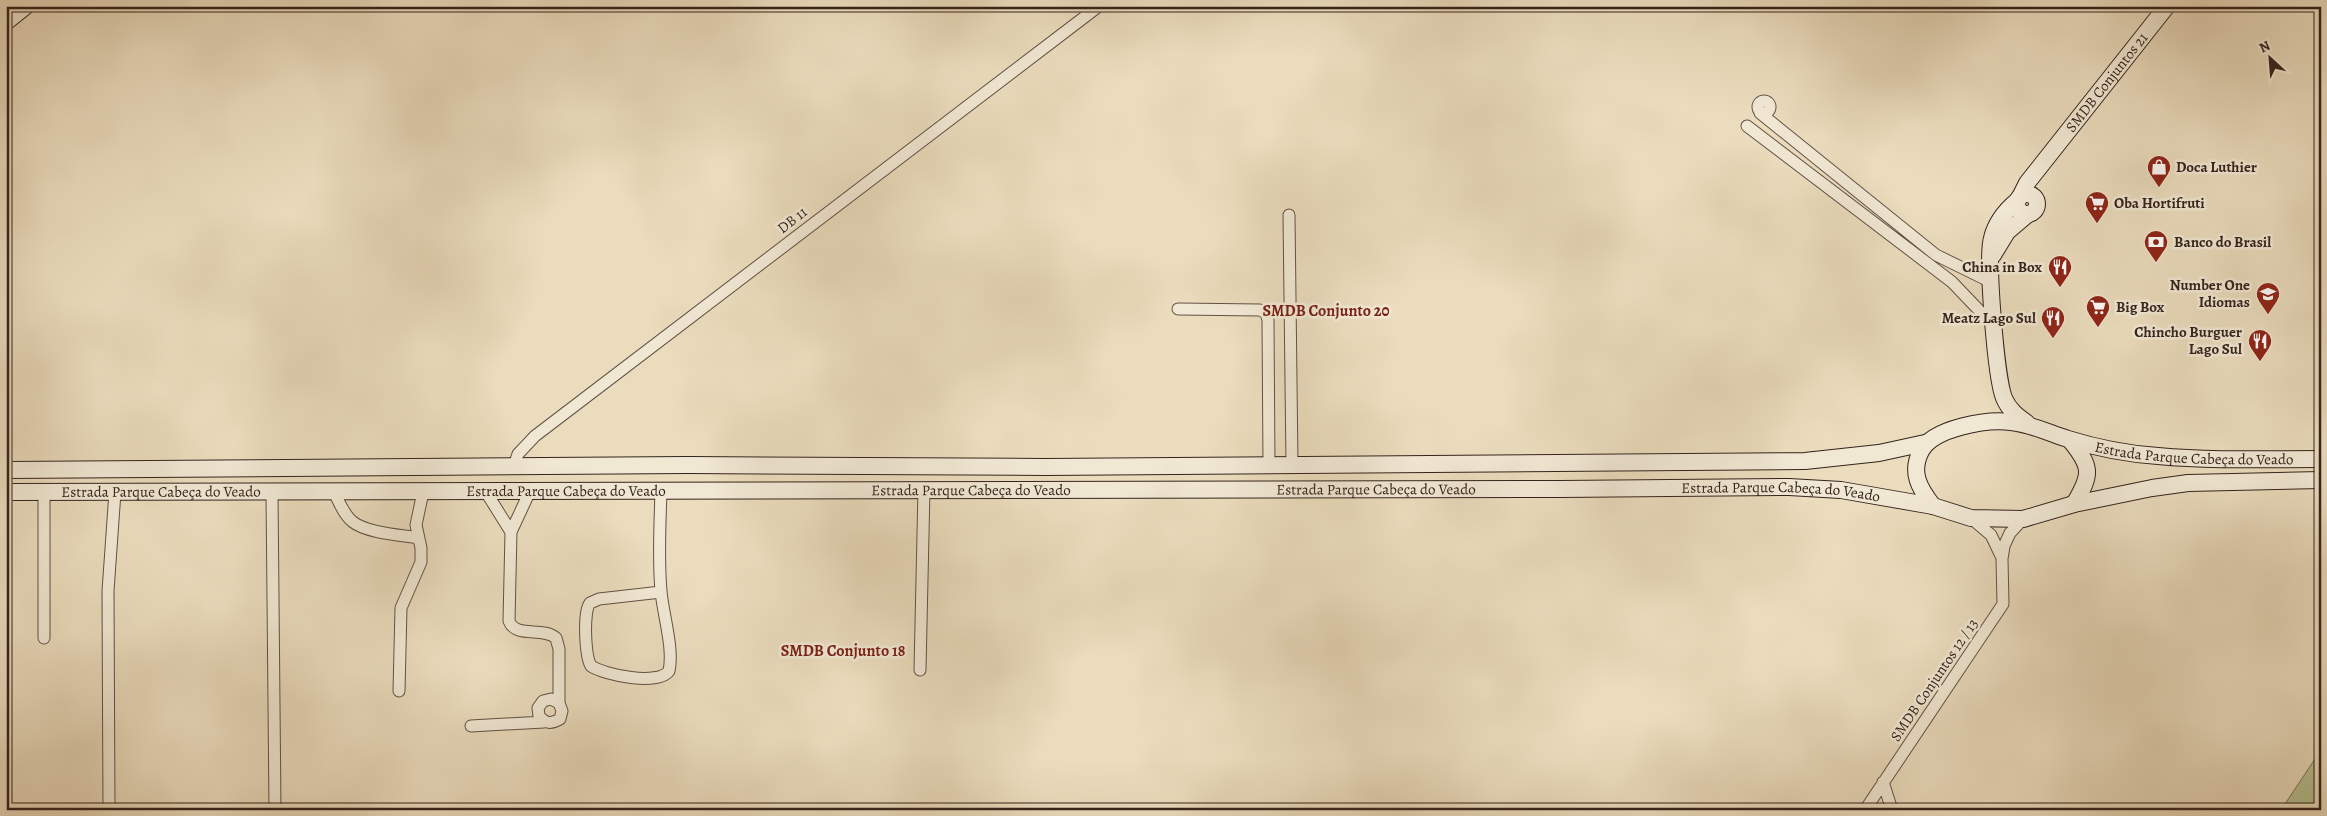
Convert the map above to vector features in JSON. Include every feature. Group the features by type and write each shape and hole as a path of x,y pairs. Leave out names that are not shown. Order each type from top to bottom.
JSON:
{"main road":[{"path":"6,22 26,6"},
{"name":"SMDB Conjuntos 21","path":"2000,385 1989,252 1995,228 2006,211 2024,199 2027,183 2047,161 2167,6"},
{"path":"1990,264 2000,242 2027,215 2019,210 2024,199"},
{"path":"1976,423 2008,421 2031,426 2070,440 2086,462 2088,471 2087,480 2074,504 2023,520 1971,518 1933,506 1918,482 1915,470 1917,458 1925,443 1940,434 1976,423 1987,417 1996,406 2000,385"},
{"path":"2000,385 2010,409 2031,426"},
{"name":"Estrada Parque Cabeça do Veado","path":"2070,440 2135,454 2184,459 2321,459"},
{"name":"Estrada Parque Cabeça do Veado","path":"6,470 688,465 1055,467 1805,461 1879,453 1925,443"},
{"path":"686,491 688,465"},
{"path":"296,467 296,492"},
{"name":"Estrada Parque Cabeça do Veado","path":"2074,504 2150,488 2188,484 2321,480"},
{"name":"Estrada Parque Cabeça do Veado","path":"6,492 1789,487 1841,490 1933,506"}],"street":[{"name":"DB 11","path":"514,466 518,454 535,436 1099,6"},
{"path":"1773,125 1770,105 1767,102 1761,102 1757,107 1760,113 1773,125 1936,256 1991,282"},
{"path":"1747,126 1952,282 1995,328"},
{"path":"1289,215 1292,464"},
{"path":"1178,309 1260,310 1266,313 1268,330 1269,465"},
{"path":"920,670 924,490"},
{"path":"661,491 659,551 661,592 671,665 666,675 654,679 634,678 602,671 591,666 587,656 586,611 590,603 599,599 661,592"},
{"path":"44,492 44,638"},
{"path":"109,810 108,591 115,492"},
{"path":"272,492 275,810"},
{"path":"334,492 343,510 355,523 369,529 418,538"},
{"path":"399,691 401,608 421,562 421,548 416,518 423,492"},
{"path":"486,492 511,532"},
{"path":"471,726 553,723 560,719 562,711 559,703 559,649 556,638 552,634 514,628 509,621 511,532 530,492"},
{"name":"SMDB Conjuntos 12 / 13","path":"1971,518 1991,535 2002,559"},
{"name":"SMDB Conjuntos 12 / 13","path":"1865,810 2003,604 2002,559 2004,546 2010,533 2023,520"},
{"path":"544,722 538,716 538,708 543,701 552,699 559,703"},
{"path":"1883,782 1892,810"}],"green space":[{"path":"2321,750 2321,810 2281,810"}],"place":[{"name":"Doca Luthier","path":"2159,188"},
{"name":"Oba Hortifruti","path":"2097,224"},
{"name":"Banco do Brasil","path":"2156,263"},
{"name":"China in Box","path":"2060,288"},
{"name":"Number One Idiomas","path":"2268,315"},
{"name":"Big Box","path":"2098,328"},
{"name":"Meatz Lago Sul","path":"2053,339"},
{"name":"Chincho Burguer Lago Sul","path":"2260,362"}],"district":[{"name":"SMDB Conjunto 20","path":"1326,311"},
{"name":"SMDB Conjunto 18","path":"843,651"}]}
